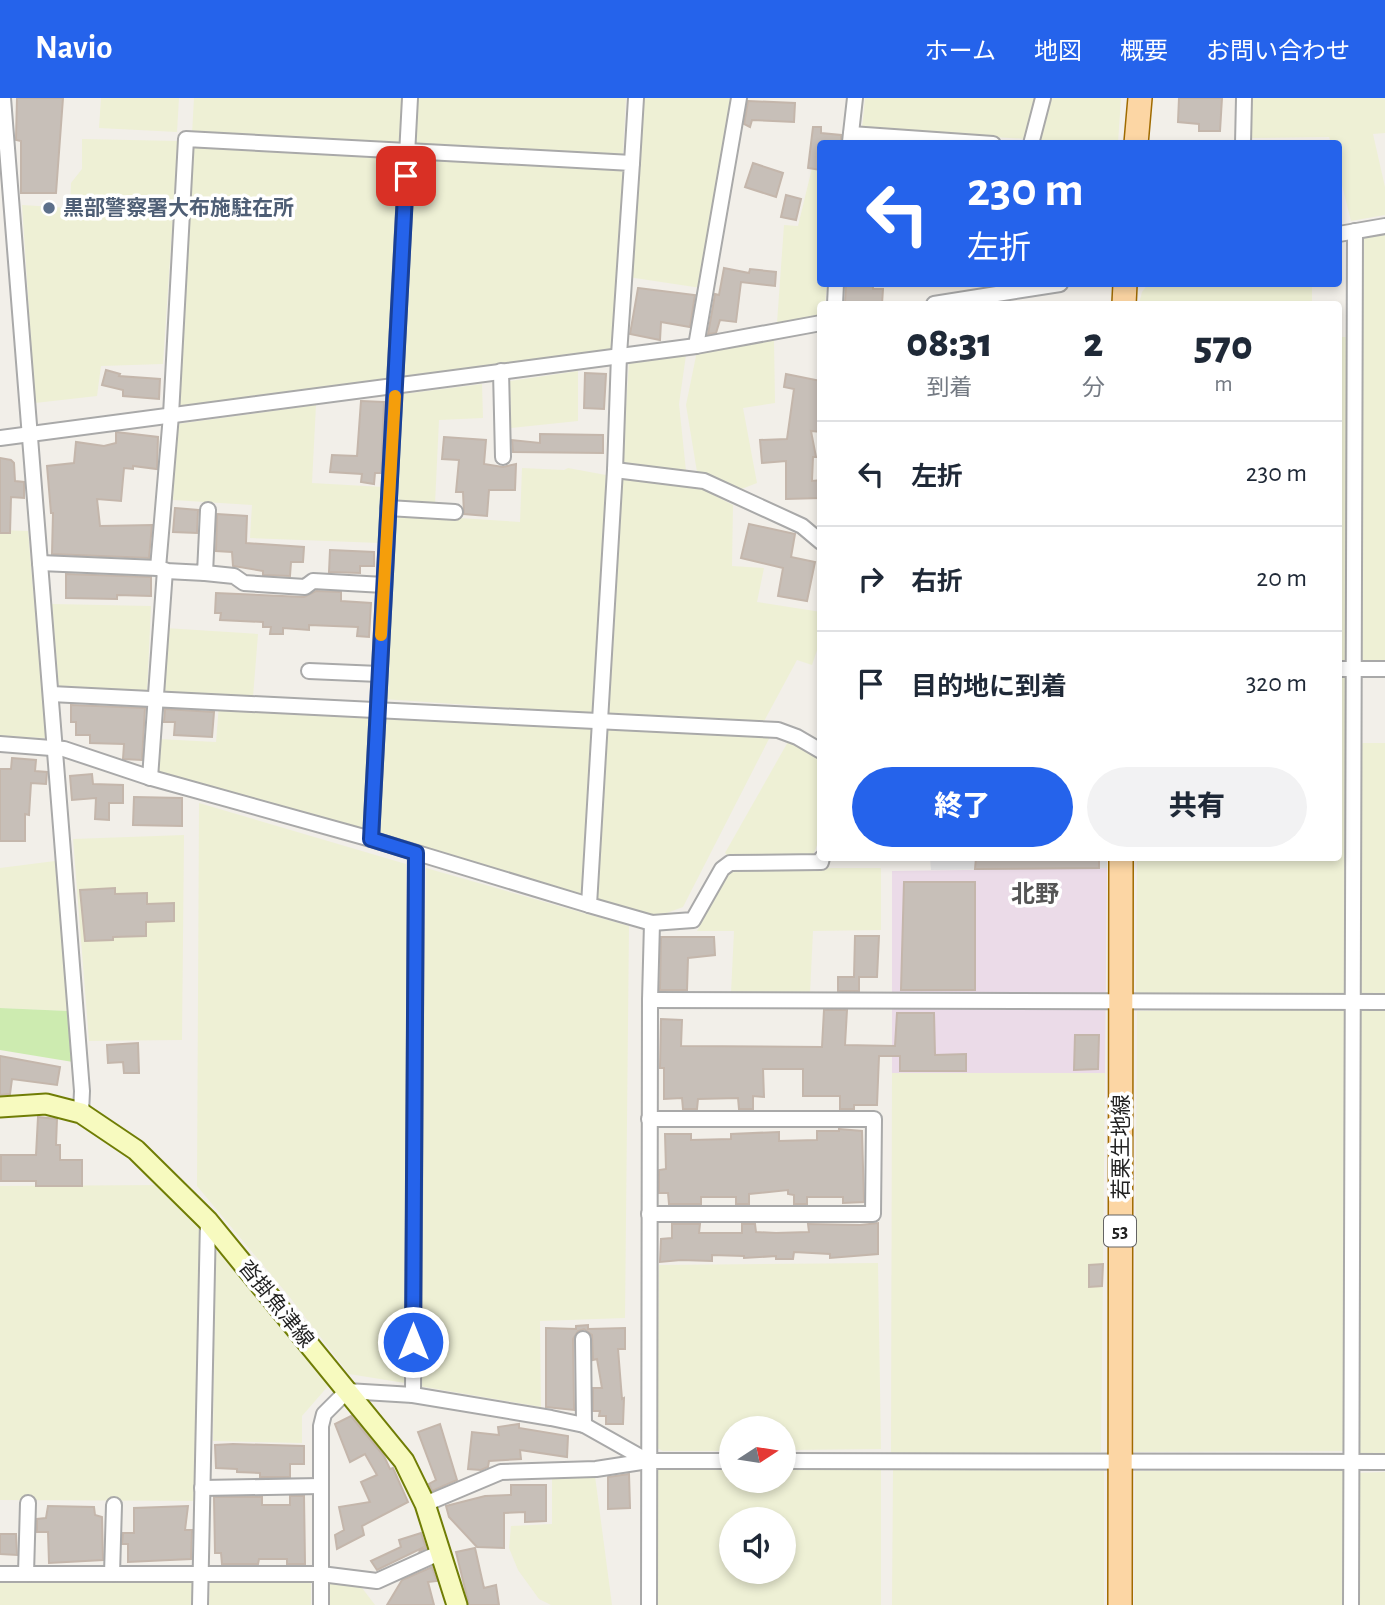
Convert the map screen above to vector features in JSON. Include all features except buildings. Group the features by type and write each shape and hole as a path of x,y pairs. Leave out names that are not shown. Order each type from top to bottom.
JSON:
{"main road":[{"path":"1136,140 1140,98"},
{"name":"若栗生地線","path":"1120,1605 1121,861"},
{"name":"沓掛魚津線","path":"0,1107 46,1104 81,1113 136,1150 208,1221 404,1461 425,1504 457,1605"}],"street":[{"path":"3,98 7,244 30,434 82,1091 81,1113"},
{"path":"371,839 410,98"},
{"path":"589,905 635,98"},
{"path":"696,346 739,98"},
{"path":"855,98 850,139 879,140"},
{"path":"1032,140 1043,98"},
{"path":"1243,140 1244,98"},
{"path":"150,778 186,139 632,163"},
{"path":"1342,233 1385,226"},
{"path":"1351,1605 1352,1002 1346,668 1355,231"},
{"path":"946,301 995,289 1021,287"},
{"path":"0,438 696,346 817,324"},
{"path":"501,371 503,457"},
{"path":"615,470 704,481 802,526 817,538"},
{"path":"388,508 454,512"},
{"path":"205,573 208,510"},
{"path":"40,563 161,569 234,576 244,583 305,587 313,581 384,584"},
{"path":"1346,668 1385,669"},
{"path":"309,671 379,674"},
{"path":"51,694 778,730 817,749"},
{"path":"0,744 54,747 150,778 371,839 652,923 693,920 722,869 730,863 821,861"},
{"path":"413,1395 416,853"},
{"path":"649,1605 649,1119 652,923"},
{"path":"650,1000 1385,1002"},
{"path":"649,1119 874,1119 873,1214 649,1214"},
{"path":"200,1605 208,1221"},
{"path":"583,1339 584,1425"},
{"path":"321,1605 321,1426 324,1414 347,1391 413,1395 584,1425 648,1461"},
{"path":"425,1504 501,1472 596,1469 648,1461 719,1461"},
{"path":"796,1461 1385,1462"},
{"path":"202,1488 321,1486"},
{"path":"26,1574 28,1503"},
{"path":"112,1574 114,1505"},
{"path":"0,1574 321,1574 377,1581 439,1553"}],"shaded area":[{"path":"930,861 1107,861 1107,868 931,870"},
{"path":"1107,868 1105,1073 892,1073 892,871"}],"green space":[{"path":"101,98 179,98 177,132 99,128"},
{"path":"194,98 403,98 401,146 192,134"},
{"path":"417,98 626,98 623,156 414,144"},
{"path":"640,98 731,98 701,288 628,277"},
{"path":"865,98 1037,98 1027,139 862,129"},
{"path":"1052,98 1121,98 1118,140 1041,140"},
{"path":"1251,98 1385,98 1385,133 1373,134 1385,187 1385,215 1351,221 1342,185 1342,140 1330,140 1329,137 1250,138"},
{"path":"82,139 178,141 163,364 101,366 97,396 35,403 22,205 70,208 71,183 82,169"},
{"path":"192,144 399,156 388,378 177,407"},
{"path":"413,156 623,168 614,349 403,377"},
{"path":"812,168 817,170 817,287 827,287 825,301 817,301 817,316 777,323 784,225 798,226"},
{"path":"1385,235 1385,661 1358,661 1364,238"},
{"path":"1146,287 1312,287 1312,301 1140,301"},
{"path":"1342,337 1349,337 1346,660 1342,660"},
{"path":"774,340 775,403 743,408 757,483 739,490 697,472 686,405 697,351"},
{"path":"686,355 679,404 686,471 622,462 629,362"},
{"path":"578,371 578,421 511,428 510,381"},
{"path":"482,384 483,418 439,420 435,504 396,502 403,394"},
{"path":"316,405 312,483 383,487 380,543 250,538 252,505 173,500 177,424"},
{"path":"522,468 568,468 606,475 594,714 384,699 396,514 520,522"},
{"path":"622,478 696,486 733,505 732,566 764,568 757,602 817,611 817,650 812,665 797,660 762,725 606,715"},
{"path":"0,530 28,531 46,738 0,736"},
{"path":"52,604 151,606 147,693 59,689"},
{"path":"165,628 258,634 253,697 162,691"},
{"path":"1342,675 1346,675 1346,995 1136,996 1137,861 1342,861"},
{"path":"219,705 369,712 364,832 157,772 158,739 216,742"},
{"path":"383,714 593,726 583,896 376,835"},
{"path":"606,726 771,735 683,907 656,917 595,900"},
{"path":"789,740 817,756 817,845 813,856 730,858 725,853"},
{"path":"1357,743 1385,743 1385,994 1357,994"},
{"path":"199,803 406,864 405,1383 349,1374 288,1295 197,1186"},
{"path":"184,835 182,1040 89,1041 73,839"},
{"path":"55,861 68,1011 0,1008 0,868"},
{"path":"426,868 629,926 625,1318 540,1321 541,1407 419,1386"},
{"path":"732,868 881,868 881,930 813,931 810,994 731,993 734,931 697,931"},
{"path":"0,1008 68,1011 73,1062 0,1050"},
{"path":"1345,1009 1344,1451 1134,1452 1137,1011"},
{"path":"1357,1010 1385,1010 1385,1453 1356,1453"},
{"path":"892,1073 1105,1073 1101,1452 891,1453"},
{"path":"160,1185 200,1225 195,1501 0,1500 0,1186"},
{"path":"221,1249 329,1385 302,1416 302,1443 213,1441 215,1254"},
{"path":"878,1263 881,1449 796,1450 796,1416 719,1416 719,1451 663,1451 657,1448 659,1265"},
{"path":"657,1468 719,1468 719,1493 796,1493 796,1468 881,1468 881,1605 658,1605"},
{"path":"893,1470 1104,1471 1104,1605 892,1605"},
{"path":"1135,1471 1344,1471 1343,1605 1134,1605"},
{"path":"1385,1472 1385,1605 1355,1605 1355,1473"},
{"path":"552,1475 595,1476 612,1605 551,1605 539,1599 518,1570 509,1548 511,1526 552,1524"},
{"path":"0,1581 194,1581 194,1605 0,1605"},
{"path":"210,1581 311,1583 311,1605 209,1605"},
{"path":"329,1582 359,1584 375,1605 328,1605"}],"slow traffic":[{"path":"381,635 395,396"}],"place":[{"name":"黒部警察署大布施駐在所","path":"49,208"}],"district":[{"name":"北野","path":"1035,895"}],"route":[{"path":"406,176 371,839 416,853 413,1342"}]}
